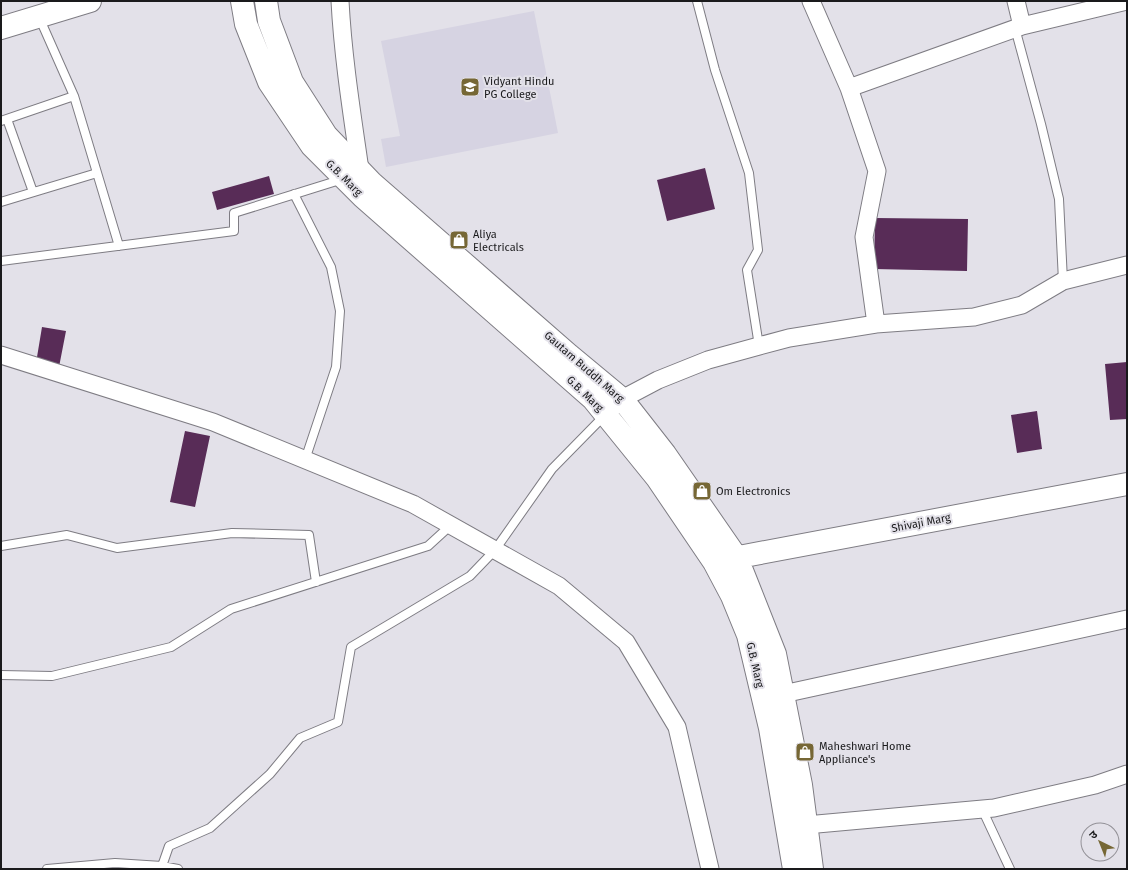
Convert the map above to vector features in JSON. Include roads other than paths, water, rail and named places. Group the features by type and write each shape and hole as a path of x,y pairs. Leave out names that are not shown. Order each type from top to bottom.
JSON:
{"street":[{"path":"1,28 90,1"},
{"name":"G.B. Marg","path":"242,1 246,24 269,82 312,146 352,174 363,197 593,399 657,478 714,562 732,596 748,636 770,728 794,869"},
{"name":"Gautam Buddh Marg","path":"266,1 269,21 292,82 352,174 372,183 622,399 664,454 737,558 775,654 801,785 812,869"},
{"path":"340,1 348,84 352,174"},
{"path":"811,1 849,88 876,171 864,237 876,324"},
{"path":"1016,1 1018,27"},
{"path":"849,88 1018,27 1127,2"},
{"path":"606,414 622,399 658,380 708,360 789,338 876,324 974,317 1022,305 1063,281 1127,265"},
{"path":"1,355 213,422 413,504 559,586 626,642 677,727 710,869"},
{"name":"Shivaji Marg","path":"714,562 1127,484"},
{"path":"783,694 1127,619"},
{"path":"806,825 994,808 1095,785 1127,774"}],"lane":[{"path":"696,1 715,70 749,173 758,250 747,270 759,346"},
{"path":"39,17 74,96 119,246"},
{"path":"1018,27 1059,199 1063,281"},
{"path":"33,192 4,120 74,96"},
{"path":"1,202 97,173"},
{"path":"1,261 234,232 234,213 352,174"},
{"path":"294,194 331,267 340,311 336,367 305,460"},
{"path":"162,868 169,846 210,828 270,774 300,738 338,722 351,647 470,576 495,550 552,469 606,414"},
{"path":"1,675 52,676 172,647 231,609 428,546 451,525"},
{"path":"1,546 66,535 117,548 232,533 309,535 316,582"},
{"path":"982,809 1010,869"},
{"path":"47,869 115,863 178,869"}],"place":[{"name":"Vidyant Hindu PG College","path":"470,87"},
{"name":"Aliya Electricals","path":"459,240"},
{"name":"Om Electronics","path":"702,491"},
{"name":"Maheshwari Home Appliance's","path":"805,752"}]}
